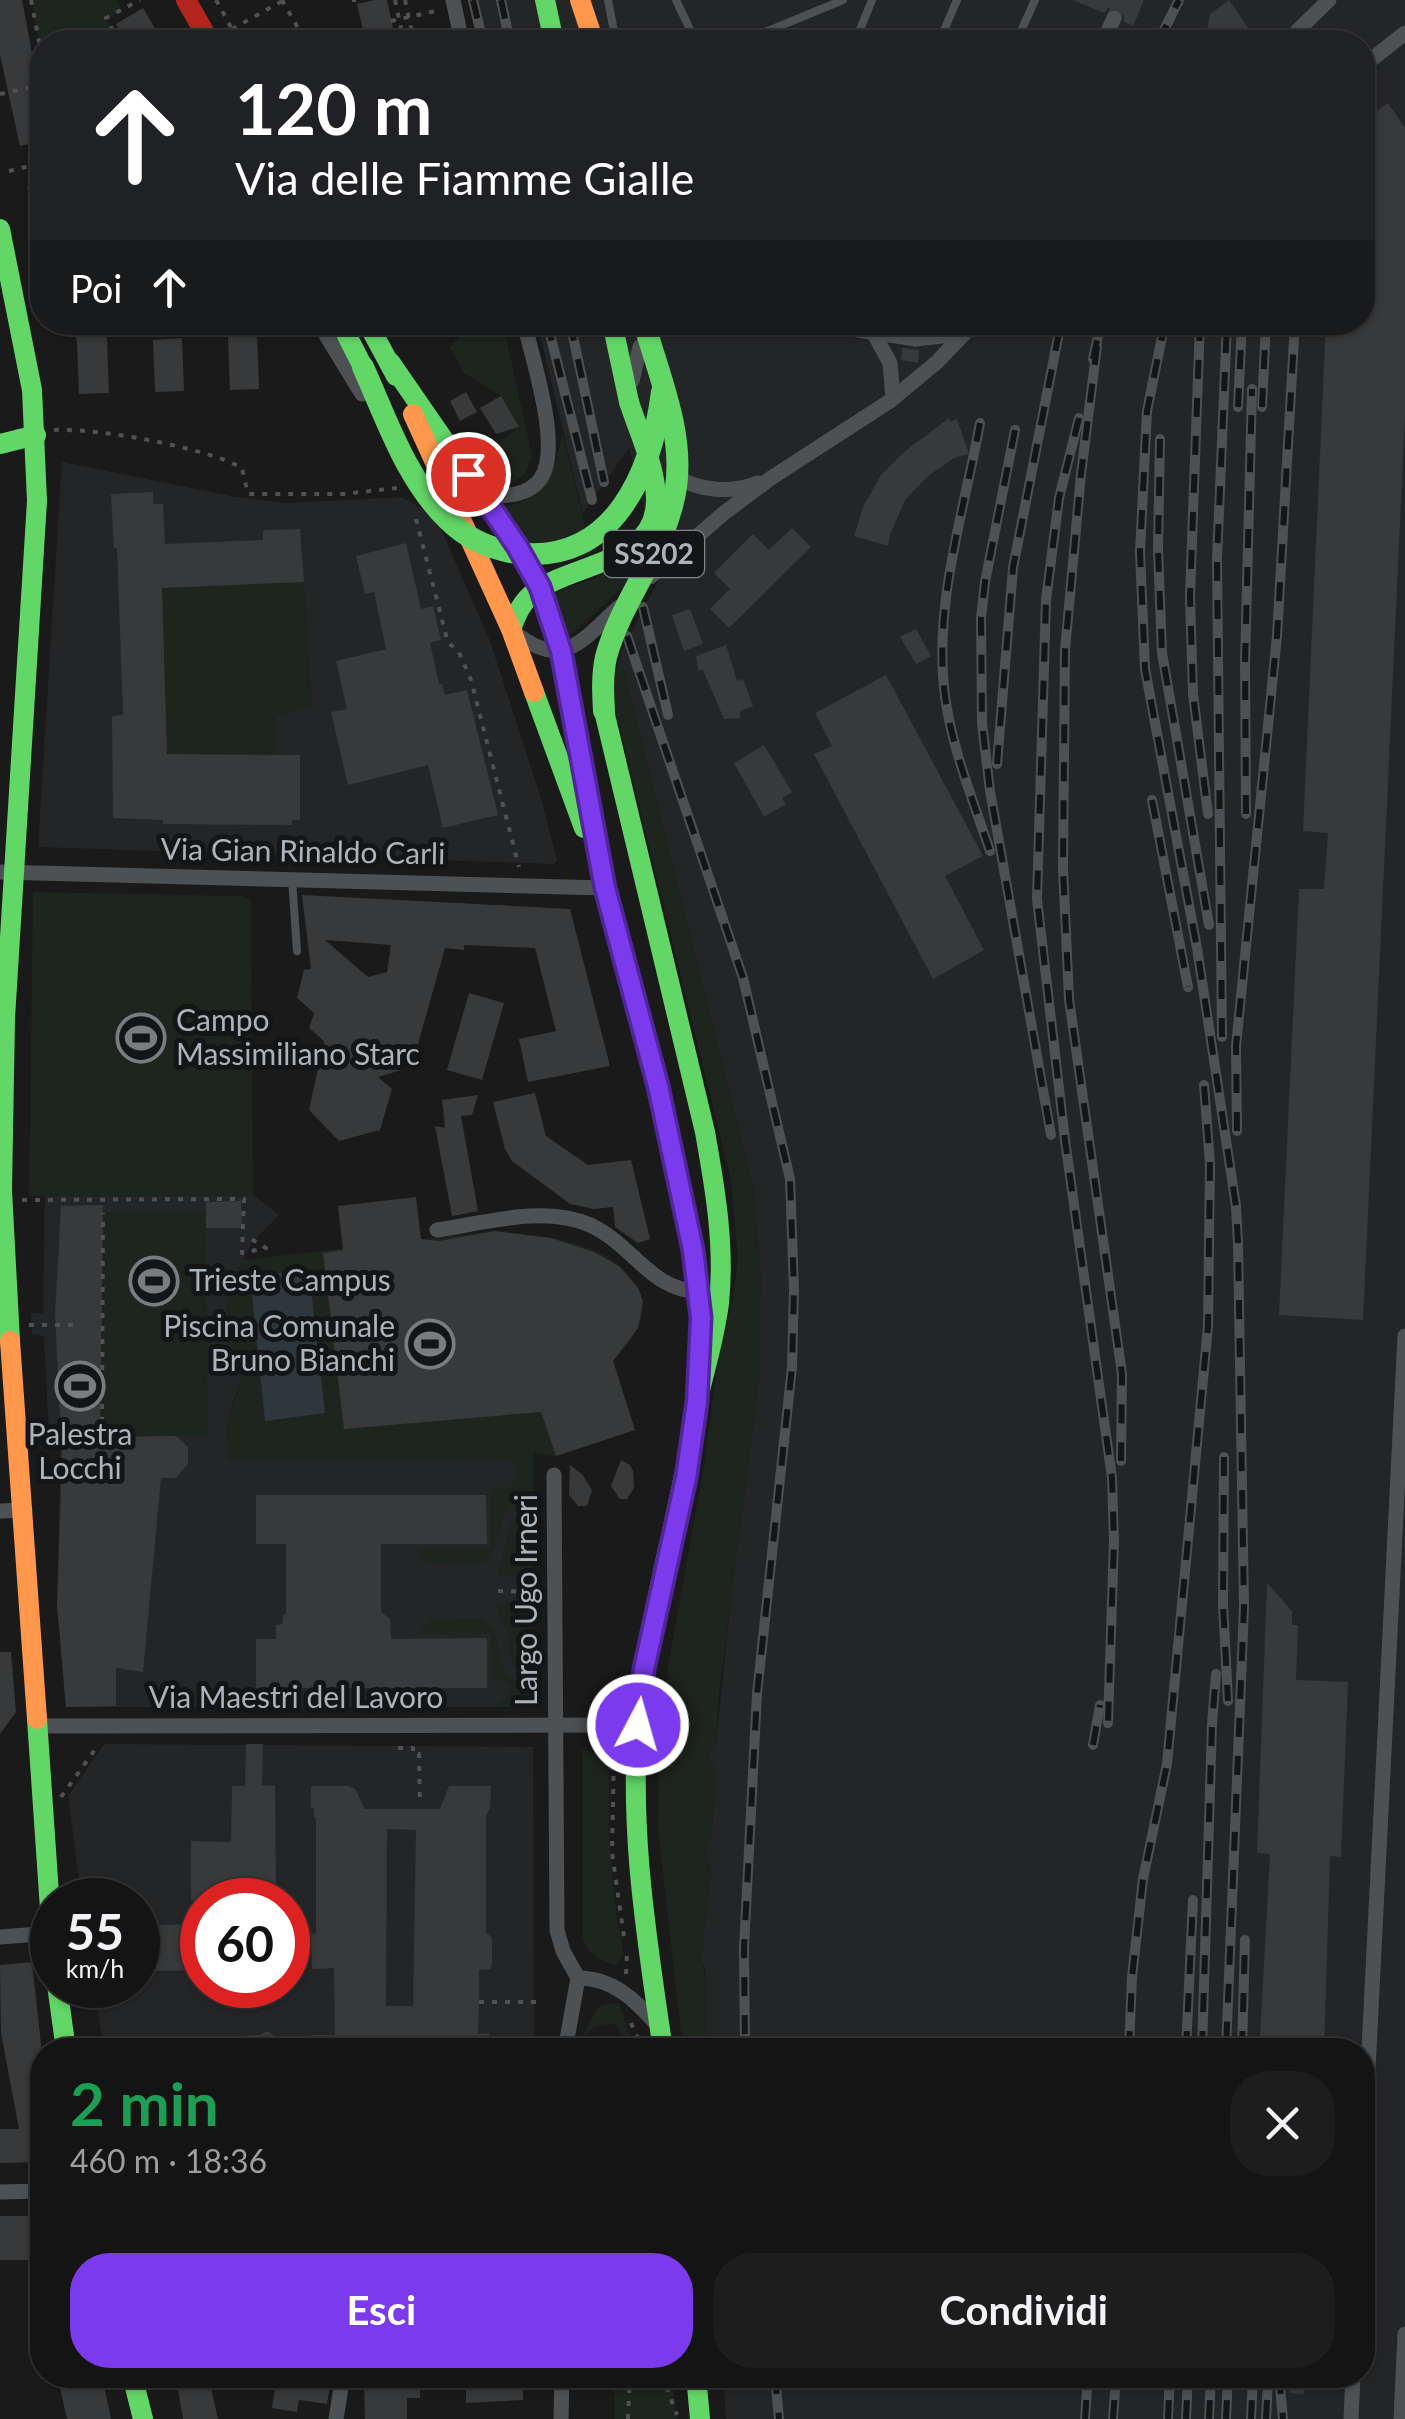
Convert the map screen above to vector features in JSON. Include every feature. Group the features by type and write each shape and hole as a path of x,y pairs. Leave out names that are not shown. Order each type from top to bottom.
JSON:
{"main road":[{"path":"186,0 203,30"},
{"path":"545,0 551,30"},
{"path":"571,0 577,30"},
{"path":"580,0 590,30"},
{"path":"0,229 32,390 45,432 6,872 2,1271 25,1510 48,1878"},
{"name":"SS202","path":"346,335 414,472 450,522 474,539 522,554 547,554 571,548 596,536 617,517 648,464 660,427 662,392"},
{"path":"375,335 510,630 605,888"},
{"name":"SS202","path":"540,587 602,565 643,534 656,506 652,475 629,402 615,335"},
{"name":"SS202","path":"647,335 678,458 676,486 662,537 605,661 604,711 706,1132 714,1186 720,1290 697,1402"},
{"path":"390,362 517,546 540,587 561,651 605,888 658,1086 693,1250 701,1351 697,1402 682,1496 644,1669 627,1725 636,1844 661,2038"},
{"path":"0,428 45,432"},
{"path":"0,444 45,432"},
{"path":"510,630 518,605 540,587"},
{"path":"60,2008 64,2038"},
{"path":"135,2388 142,2419"},
{"path":"697,2388 700,2419"}],"street":[{"path":"1298,30 1329,0"},
{"path":"447,5 457,30"},
{"path":"1108,30 1114,18"},
{"path":"1375,56 1405,33"},
{"path":"326,335 390,450 404,463 422,467 434,460"},
{"path":"483,496 511,496 530,488 542,478 548,457 547,427 527,335"},
{"path":"629,402 640,346 652,335"},
{"path":"875,335 890,363 893,398"},
{"path":"891,335 916,339 944,335"},
{"path":"510,630 546,652 561,651 593,630 711,524 770,478 893,398 962,335"},
{"path":"644,452 661,469 707,489 748,487 770,478"},
{"path":"569,692 578,658 593,630"},
{"name":"Via Gian Rinaldo Carli","path":"6,872 605,888"},
{"path":"437,1230 534,1216 567,1218 590,1225 619,1242 660,1282 680,1292 699,1291"},
{"path":"1370,2038 1405,1336"},
{"name":"Largo Ugo Irneri","path":"554,1475 557,1930 578,1978"},
{"path":"0,1511 25,1510"},
{"name":"Largo Ugo Irneri","path":"556,1724 627,1725"},
{"name":"Via Maestri del Lavoro","path":"36,1726 556,1724"},
{"path":"0,1937 30,1936"},
{"path":"567,2038 578,1978 595,1978 628,1995 660,2038"},
{"path":"0,2192 30,2191"},
{"path":"1401,2419 1405,2334"},
{"path":"336,2419 341,2388"},
{"path":"562,2388 562,2419"},
{"path":"1351,2419 1352,2388"}],"lane":[{"path":"608,0 614,30"},
{"path":"676,0 690,30"},
{"path":"772,30 843,0"},
{"path":"860,30 872,0"},
{"path":"943,30 956,0"},
{"path":"1021,30 1035,0"},
{"path":"780,30 782,26"},
{"path":"292,879 297,950"}],"path":[{"path":"31,0 37,30"},
{"path":"112,30 106,18 140,0"},
{"path":"216,0 232,29 283,0 299,30"},
{"path":"395,0 401,30"},
{"path":"405,0 412,30"},
{"path":"391,21 447,5"},
{"path":"0,94 30,87"},
{"path":"9,171 30,165"},
{"path":"45,432 104,432 222,457 242,468 248,494 343,494 402,487"},
{"path":"412,505 448,644 458,650 471,680 519,868"},
{"path":"21,1200 244,1199 242,1253 266,1248 245,1236"},
{"path":"102,1435 104,1213"},
{"path":"28,1325 74,1325"},
{"path":"498,1591 538,1592"},
{"path":"627,1725 612,1853 627,1954 631,2026 638,2038"},
{"path":"57,1802 102,1740"},
{"path":"398,1748 413,1748 413,1754 420,1754 420,1805"},
{"path":"478,2002 538,2002"},
{"path":"628,2419 629,2388"},
{"path":"667,2388 679,2419"}],"shaded area":[{"path":"31,0 117,0 122,10 106,19 112,30 37,30"},
{"path":"468,0 1405,0 1405,2419 726,2419 724,2388 1375,2388 1375,2038 703,2038 706,1971 701,1960 711,1870 704,1853 711,1841 716,1770 710,1752 716,1743 733,1577 754,1191 620,654 661,576 629,448 583,513 540,335 1375,335 1375,30 474,30"},
{"path":"461,335 506,335 532,456 526,473 512,483 496,482 482,456 518,427 501,396 464,373 450,347"},
{"path":"562,431 592,554 576,558 534,552 502,506 529,498 547,481"},
{"path":"62,462 231,496 286,503 402,497 426,511 440,527 490,641 541,798 557,860 554,864 38,847"},
{"path":"640,554 631,580 568,637 552,594 614,571"},
{"path":"304,582 312,705 276,717 275,755 167,754 162,588"},
{"path":"620,654 754,1191 761,1273 759,1381 716,1743 710,1752 716,1770 711,1842 704,1853 711,1870 701,1960 706,2038 682,2038 658,1830 659,1755 669,1661 705,1460 720,1342 732,1304 738,1260 731,1180 616,712 613,682"},
{"name":"Campo Massimiliano Starc","path":"33,892 242,896 251,900 253,1195 29,1196"},
{"path":"253,1195 279,1215 253,1241 234,1278 227,1308 241,1383 231,1406 533,1452 533,1707 66,1707 57,1605 61,1437 49,1436 44,1336 32,1334 31,1313 43,1313 45,1196"},
{"name":"Trieste Campus","path":"102,1212 206,1212 207,1436 61,1436 60,1335"},
{"name":"Piscina Comunale Bruno Bianchi","path":"492,1231 567,1241 602,1254 631,1278 643,1310 632,1338 613,1360 635,1430 556,1457 533,1452 533,1499 510,1505 493,1550 485,1562 433,1564 421,1558 418,1549 491,1549 491,1493 497,1487 505,1489 514,1484 517,1474 514,1464 508,1461 228,1460 227,1420 241,1383 227,1308 243,1260"},
{"path":"309,1270 325,1413 265,1421 250,1276"},
{"path":"533,1511 533,1575 498,1576 512,1521"},
{"path":"533,1603 533,1673 515,1668 498,1604"},
{"path":"480,1618 494,1629 506,1672 533,1685 533,1707 496,1707 511,1688 504,1679 493,1682 491,1634 418,1633 432,1619"},
{"path":"104,1744 533,1747 534,2038 102,2038 98,2008 160,2008 160,1878 79,1878 68,1796"},
{"path":"582,1750 610,1755 611,1855 624,1955 615,1965 594,1956 582,1936"},
{"path":"619,2004 632,2038 622,2038 616,2024 595,2026 582,2038 598,2007"},
{"path":"614,2388 673,2388 677,2419 614,2419"}],"building":[{"path":"0,0 22,0 30,42 30,144 20,146 0,55"},
{"path":"387,0 393,30 363,30 357,4"},
{"path":"1073,0 1144,0 1133,26 1124,22 1124,12 1118,7 1108,8 1104,13"},
{"path":"1229,0 1250,30 1207,30 1210,14"},
{"path":"143,8 156,30 119,30 116,24"},
{"path":"1388,103 1405,128 1405,415 1363,1320 1279,1315 1299,889 1324,889 1328,833 1303,831 1325,335 1375,335 1375,112"},
{"path":"75,335 106,335 109,393 79,394"},
{"path":"257,336 259,389 230,390 228,337"},
{"path":"182,338 184,391 155,392 153,340"},
{"path":"902,348 919,350 918,363 901,360"},
{"path":"466,392 477,412 460,421 450,401"},
{"path":"501,396 519,427 496,434 480,408"},
{"path":"949,418 950,422 957,419 969,454 954,458 928,476 905,500 888,546 854,536 863,507 881,475"},
{"path":"153,492 153,504 163,504 165,544 263,540 263,530 300,529 304,582 162,588 167,754 300,755 300,820 292,820 292,825 163,824 163,820 113,818 112,716 123,715 117,548 111,494"},
{"path":"792,528 811,547 729,628 710,609 730,589 714,573 753,534 769,550"},
{"path":"406,543 421,609 433,606 441,640 430,643 439,684 445,695 467,690 498,815 443,828 428,765 348,785 331,712 347,709 336,661 386,649 374,592 365,594 356,556"},
{"path":"690,609 703,644 684,651 672,615"},
{"path":"916,629 931,656 916,664 900,637"},
{"path":"726,645 737,681 743,679 753,706 740,711 740,718 724,719 703,670 698,670 696,656"},
{"path":"886,675 983,856 945,876 984,950 933,979 814,754 832,746 815,713"},
{"path":"764,745 792,792 782,798 786,804 764,817 734,763"},
{"path":"302,895 570,909 610,1066 528,1082 519,1039 556,1031 535,948 445,948 413,1062 405,1056 401,1070 378,1077 392,1089 380,1130 339,1141 309,1110 324,1041 309,1028 314,1013 297,998 304,970 311,969","holes":["325,940 391,945 387,972 368,977"]},
{"path":"469,993 504,1003 482,1080 447,1070"},
{"path":"535,1093 546,1136 588,1165 631,1160 650,1239 638,1243 615,1227 613,1207 594,1209 570,1204 512,1161 493,1102"},
{"path":"478,1095 472,1115 461,1116 478,1211 452,1216 435,1126 445,1128 442,1100"},
{"name":"Piscina Comunale Bruno Bianchi","path":"416,1197 421,1239 439,1241 495,1231 551,1238 594,1252 620,1267 638,1288 643,1301 638,1328 613,1361 635,1430 556,1456 541,1412 344,1429 323,1253 343,1250 338,1206"},
{"path":"241,1201 242,1228 206,1228 206,1202"},
{"path":"103,1205 100,1437 176,1436 188,1447 188,1464 176,1478 161,1478 143,1672 116,1668 116,1706 66,1707 57,1605 62,1456 55,1315 61,1206"},
{"path":"621,1460 633,1471 634,1488 627,1499 620,1499 611,1486"},
{"path":"570,1465 582,1474 592,1490 587,1506 578,1506 569,1495"},
{"path":"256,1495 486,1495 487,1544 381,1544 381,1612 390,1619 391,1639 487,1638 487,1688 256,1688 256,1639 276,1639 276,1625 282,1624 286,1614 286,1544 256,1544"},
{"path":"1267,1583 1292,1611 1292,1625 1298,1625 1296,1680 1348,1682 1341,1857 1330,1856 1324,2038 1260,2037 1270,1854 1257,1853"},
{"path":"0,1652 11,1652 16,1712 0,1734"},
{"path":"246,1744 263,1744 262,1785 275,1786 276,1878 191,1878 191,1841 231,1842 232,1786 245,1786"},
{"path":"311,1786 348,1786 355,1789 365,1809 440,1809 449,1786 491,1786 486,1816 486,1932 492,1938 492,1964 490,1969 479,1970 478,2034 489,2033 489,2038 311,2038 335,2035 334,1968 312,1969 311,1933 316,1934 314,1808 311,1809","holes":["387,1829 416,1830 413,2006 386,2006"]},
{"path":"180,1924 180,1970 160,1971 160,1925"},
{"path":"30,1962 30,2008 37,2008 40,2038 30,2038 30,2162 0,2163 0,2129 19,2129 1,2033 0,1965"},
{"path":"267,2031 278,2038 206,2038 206,2037 260,2035"},
{"path":"0,2216 30,2216 30,2260 0,2260"},
{"path":"60,2388 105,2388 111,2419 67,2419"},
{"path":"174,2388 211,2388 218,2419 183,2419 178,2390"},
{"path":"275,2388 330,2388 327,2404 299,2400 297,2412 272,2408"},
{"path":"364,2388 420,2388 420,2398 407,2398 407,2419 365,2419"},
{"path":"466,2388 523,2388 523,2400 466,2403"},
{"path":"1289,2388 1304,2388 1304,2394 1289,2393"}],"tunnel":[{"path":"1114,18 1121,0"}],"railway":[{"path":"473,0 480,30"},
{"path":"501,0 507,30"},
{"path":"1164,30 1179,0"},
{"path":"550,335 592,500"},
{"path":"573,335 604,482"},
{"path":"997,764 1013,568 1058,335"},
{"path":"1093,359 1098,335"},
{"path":"1162,335 1147,411 1140,552 1145,669 1197,948 1236,1206 1238,1243 1244,1607 1226,2038"},
{"path":"1200,335 1190,596 1193,694 1208,814"},
{"path":"1222,1037 1217,560 1226,335"},
{"path":"1238,407 1241,335"},
{"path":"1262,407 1265,335"},
{"path":"1237,1131 1236,1046 1277,636 1294,335"},
{"path":"1097,346 1065,650 1063,868 1069,999 1122,1374 1121,1461"},
{"path":"1246,814 1245,663 1252,389"},
{"path":"1079,418 1059,498 1046,600 1037,899 1065,1140 1112,1478 1114,1541 1108,1723"},
{"path":"980,423 952,559 942,662 953,735 990,851"},
{"path":"1015,430 985,582 981,618 982,723 990,791 1051,1135"},
{"path":"1160,439 1158,549 1162,653 1209,925"},
{"path":"643,607 668,715"},
{"path":"627,636 743,978 790,1179 792,1367 757,1694 744,1948 745,2038"},
{"path":"1152,800 1188,987"},
{"path":"1129,2038 1143,1879 1167,1764 1208,1326 1210,1164 1204,1085"},
{"path":"1224,1457 1223,1604 1228,1701"},
{"path":"1202,2038 1216,1674"},
{"path":"1093,1745 1100,1705"},
{"path":"1187,2038 1193,1900"},
{"path":"1242,2038 1245,1940"},
{"path":"776,2388 779,2419"},
{"path":"1085,2419 1087,2388"},
{"path":"1113,2419 1115,2388"},
{"path":"1168,2419 1169,2388"},
{"path":"1186,2419 1187,2388"},
{"path":"1209,2419 1210,2388"},
{"path":"1226,2419 1227,2388"},
{"path":"1251,2419 1252,2388"},
{"path":"1266,2419 1268,2388"},
{"path":"1280,2388 1283,2419"}],"traffic: fast":[{"path":"545,0 551,30"},
{"path":"0,229 32,390 37,501 5,1018 2,1190 10,1341"},
{"path":"347,335 363,367"},
{"path":"374,335 396,376"},
{"path":"615,335 629,402"},
{"path":"604,711 603,677 613,635 664,531 676,487 673,424 648,335"},
{"path":"390,362 517,546 540,587 561,651 605,888 676,1172"},
{"path":"363,367 399,448 433,504 471,537 516,553 550,553 579,544 603,529 637,481 649,452 662,392"},
{"path":"511,629 521,608 536,591 629,549 653,520 653,473 629,402"},
{"path":"0,444 36,435"},
{"path":"534,692 584,828"},
{"path":"604,711 705,1132 715,1196 721,1260 719,1303 697,1402"},
{"path":"661,2038 640,1876 637,1745 645,1661 686,1465 698,1386"},
{"path":"37,1719 48,1878"},
{"path":"60,2008 64,2038"},
{"path":"135,2388 143,2419"},
{"path":"697,2388 700,2419"}],"traffic: slow":[{"path":"580,0 590,30"},
{"path":"413,414 511,629 534,692"},
{"path":"676,1172 697,1285 701,1354"},
{"path":"10,1341 37,1719"}],"traffic: jam":[{"path":"186,0 203,30"}],"place":[{"name":"Campo Massimiliano Starc","path":"141,1038"},
{"name":"Trieste Campus","path":"154,1281"},
{"name":"Piscina Comunale Bruno Bianchi","path":"430,1344"},
{"name":"Palestra Locchi","path":"80,1386"}],"route":[{"path":"468,474 540,587 561,651 605,888 658,1086 693,1250 701,1318 697,1402 686,1478 644,1669 638,1725"}]}
